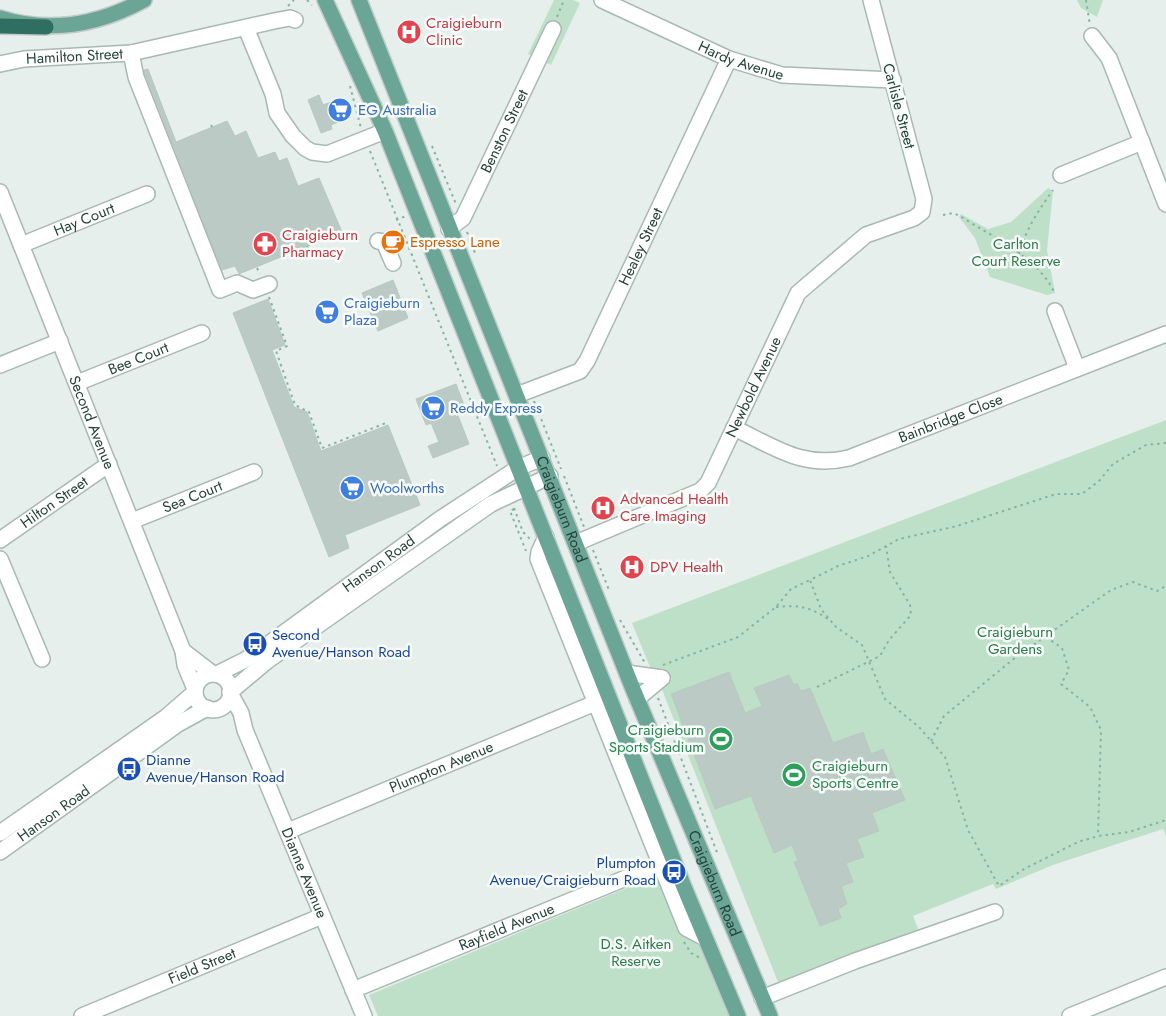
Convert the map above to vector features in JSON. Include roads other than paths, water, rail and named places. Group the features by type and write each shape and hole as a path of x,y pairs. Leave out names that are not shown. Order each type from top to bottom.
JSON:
{"highway":[{"path":"0,26 46,27"}],"main road":[{"path":"0,18 46,27 90,22 118,13 144,0"},
{"name":"Craigieburn Road","path":"359,0 449,230 550,476 637,699 770,1016"},
{"name":"Craigieburn Road","path":"319,3 385,131 525,486 543,543 738,1016"},
{"path":"385,131 407,122"}],"street":[{"name":"Hardy Avenue","path":"602,0 729,59 782,75 892,80"},
{"name":"Carlisle Street","path":"871,0 924,199 922,212"},
{"name":"Hamilton Street","path":"0,64 24,59 131,53 290,18 295,20"},
{"path":"246,28 273,94 280,100 285,110 285,122 300,144 312,152 326,154 385,131"},
{"name":"Benston Street","path":"449,230 459,222 466,212 553,29"},
{"path":"1092,36 1109,58 1166,204"},
{"path":"131,53 136,77 220,290 237,284 253,290 267,285"},
{"name":"Healey Street","path":"517,395 580,371 587,361 729,59"},
{"path":"1061,174 1142,142"},
{"name":"Second Avenue","path":"0,192 6,222 21,246 60,341 183,651 185,665 195,690"},
{"name":"Hay Court","path":"21,246 147,194"},
{"name":"Newbold Avenue","path":"576,543 700,491 708,483 798,293 866,235 914,218 922,212"},
{"path":"378,241 384,242 393,263"},
{"path":"1055,310 1077,368"},
{"name":"Bee Court","path":"76,383 202,333"},
{"name":"Bainbridge Close","path":"734,428 801,460 833,462 858,454 1166,334"},
{"path":"0,366 60,341"},
{"name":"Hanson Road","path":"215,674 252,655 440,518 518,468 542,458"},
{"name":"Hilton Street","path":"0,540 109,464"},
{"name":"Sea Court","path":"132,521 254,472"},
{"name":"Hanson Road","path":"230,692 267,661 508,494 550,476"},
{"name":"Craigieburn Road","path":"543,543 539,563 686,928 705,938"},
{"path":"0,559 42,659"},
{"path":"183,651 225,679 230,692 226,703 212,708"},
{"path":"627,673 651,677 637,699"},
{"path":"215,674 203,676 195,690 200,704 212,708 245,730"},
{"name":"Hanson Road","path":"0,833 165,718 195,690"},
{"name":"Dianne Avenue","path":"230,692 241,713 245,730 364,1016"},
{"name":"Plumpton Avenue","path":"288,831 595,703"},
{"name":"Hanson Road","path":"0,852 178,724 212,708"},
{"name":"Rayfield Avenue","path":"353,990 660,864"},
{"path":"762,998 855,961 994,912"},
{"name":"Field Street","path":"82,1016 322,916"},
{"path":"1074,1015 1166,977"}],"place":[{"name":"Craigieburn Clinic","path":"409,32"},
{"name":"EG Australia","path":"340,110"},
{"name":"Espresso Lane","path":"393,242"},
{"name":"Craigieburn Pharmacy","path":"265,244"},
{"name":"Craigieburn Plaza","path":"327,312"},
{"name":"Reddy Express","path":"433,408"},
{"name":"Woolworths","path":"352,488"},
{"name":"Advanced Health Care Imaging","path":"603,508"},
{"name":"DPV Health","path":"632,567"},
{"name":"Second Avenue/Hanson Road","path":"255,644"},
{"name":"Craigieburn Sports Stadium","path":"721,739"},
{"name":"Dianne Avenue/Hanson Road","path":"129,769"},
{"name":"Craigieburn Sports Centre","path":"794,775"},
{"name":"Plumpton Avenue/Craigieburn Road","path":"674,872"}],"park label":[{"name":"Carlton Court Reserve","path":"1016,252"},
{"name":"Craigieburn Gardens","path":"1015,640"},
{"name":"D.S. Aitken Reserve","path":"636,952"}]}
